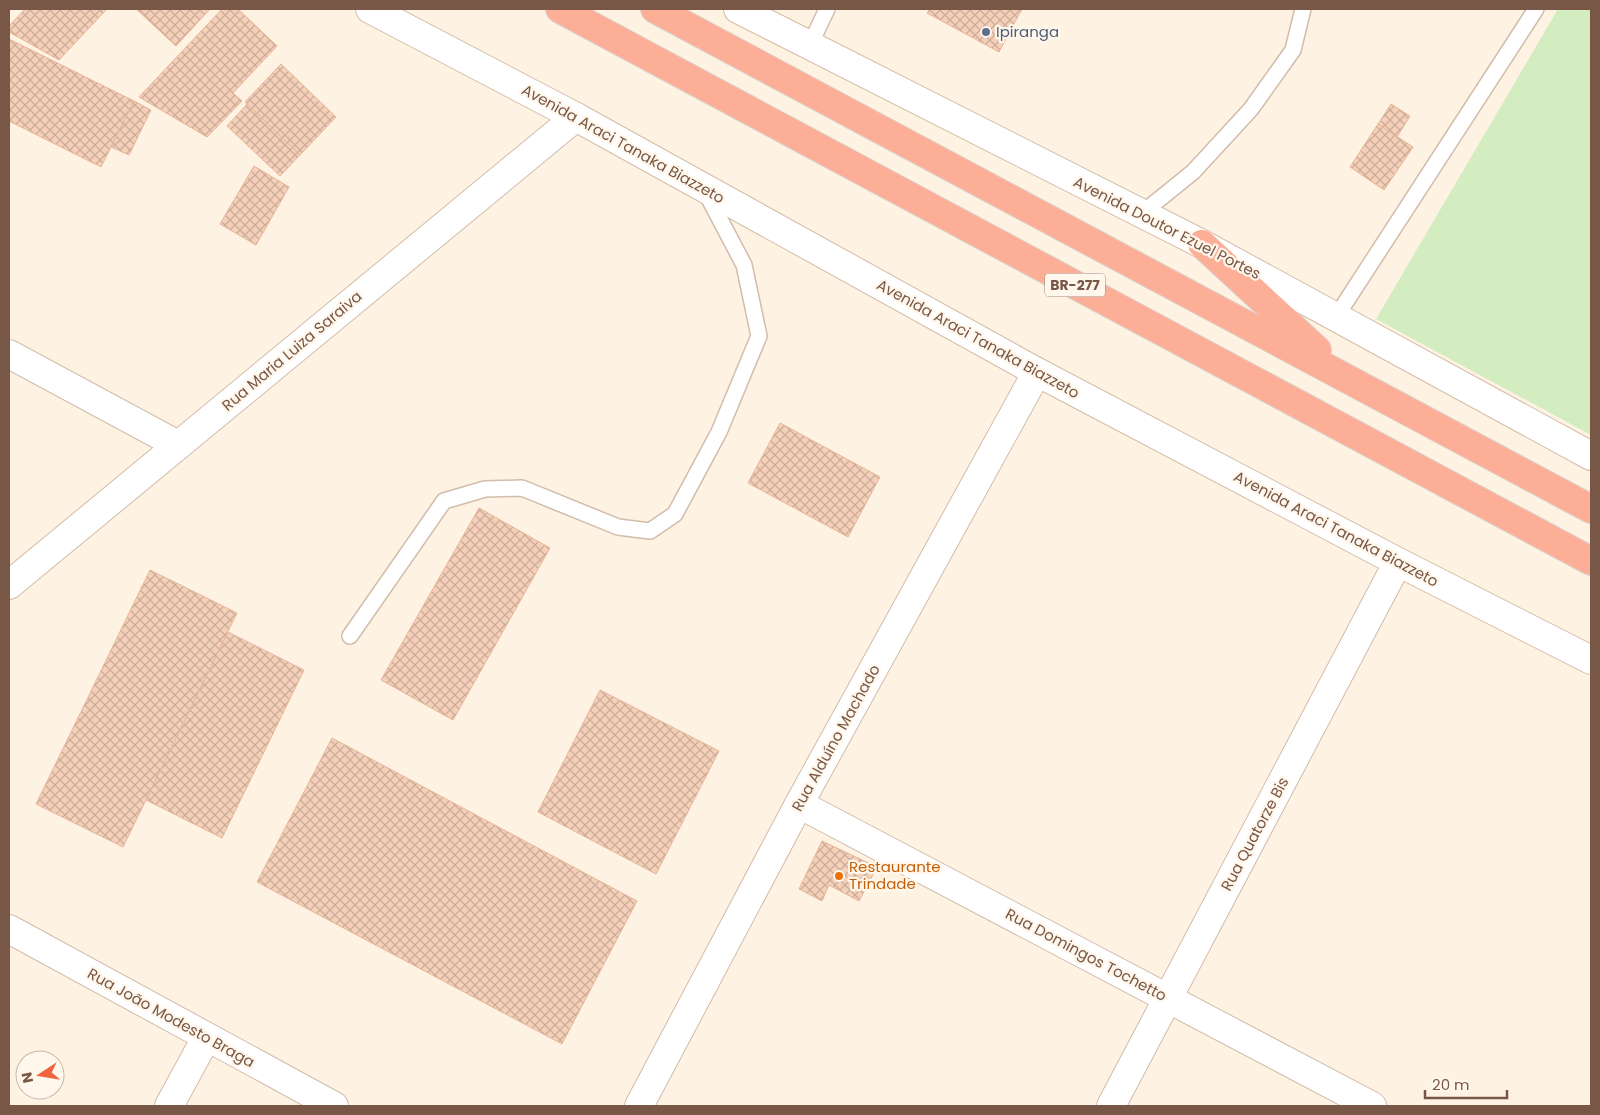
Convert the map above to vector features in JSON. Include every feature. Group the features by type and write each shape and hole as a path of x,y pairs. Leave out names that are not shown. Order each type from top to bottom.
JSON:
{"highway":[{"name":"BR-277","path":"560,9 1591,561"},
{"name":"BR-277","path":"655,9 1591,509"},
{"path":"1202,244 1346,377"}],"street":[{"name":"Avenida Araci Tanaka Biazzeto","path":"370,9 576,117 1036,372 1398,562 1591,660"},
{"name":"Avenida Doutor Ezuel Portes","path":"738,9 1202,244 1591,456"},
{"name":"Rua Maria Luiza Saraiva","path":"9,585 576,117"},
{"path":"9,354 178,445"},
{"name":"Rua Alduíno Machado","path":"639,1106 799,804 1036,372"},
{"name":"Rua Quatorze Bis","path":"1111,1106 1398,562"},
{"name":"Rua Domingos Tochetto","path":"799,804 1372,1106"},
{"name":"Rua João Modesto Braga","path":"9,929 206,1038 334,1106"},
{"path":"169,1106 206,1038"}],"lane":[{"path":"810,46 827,9"},
{"path":"1141,214 1193,172 1251,109 1294,50 1303,9"},
{"path":"1336,317 1536,9"},
{"path":"350,636 444,501 485,489 522,488 566,504 618,527 650,531 675,514 720,432 759,336 744,265 703,188"}],"green space":[{"path":"1558,9 1591,9 1591,435 1376,319"}],"building":[{"path":"25,9 107,9 59,60 9,32 9,26"},
{"path":"136,9 210,9 176,46"},
{"path":"222,9 238,9 277,46 233,93 242,101 207,137 139,97"},
{"name":"Ipiranga","path":"930,9 1022,9 999,52 927,13"},
{"path":"9,39 134,101 101,167 9,121"},
{"path":"281,64 336,117 300,155 245,102"},
{"path":"134,101 151,110 129,155 111,147"},
{"path":"247,104 300,155 280,176 227,126"},
{"path":"1391,104 1410,116 1397,137 1378,124"},
{"path":"1378,124 1413,147 1384,190 1350,167"},
{"path":"254,166 289,187 256,245 220,224"},
{"path":"780,423 880,477 848,537 748,483"},
{"path":"479,508 550,548 453,720 381,680"},
{"path":"150,570 237,613 123,847 36,804"},
{"path":"228,632 304,670 222,838 146,800"},
{"path":"600,690 719,751 656,874 538,812"},
{"path":"332,738 637,901 562,1044 257,882"},
{"name":"Restaurante Trindade","path":"822,841 877,867 859,901 829,885 822,901 799,889"}],"place":[{"name":"Ipiranga","path":"986,32"},
{"name":"Restaurante Trindade","path":"839,876"}]}
